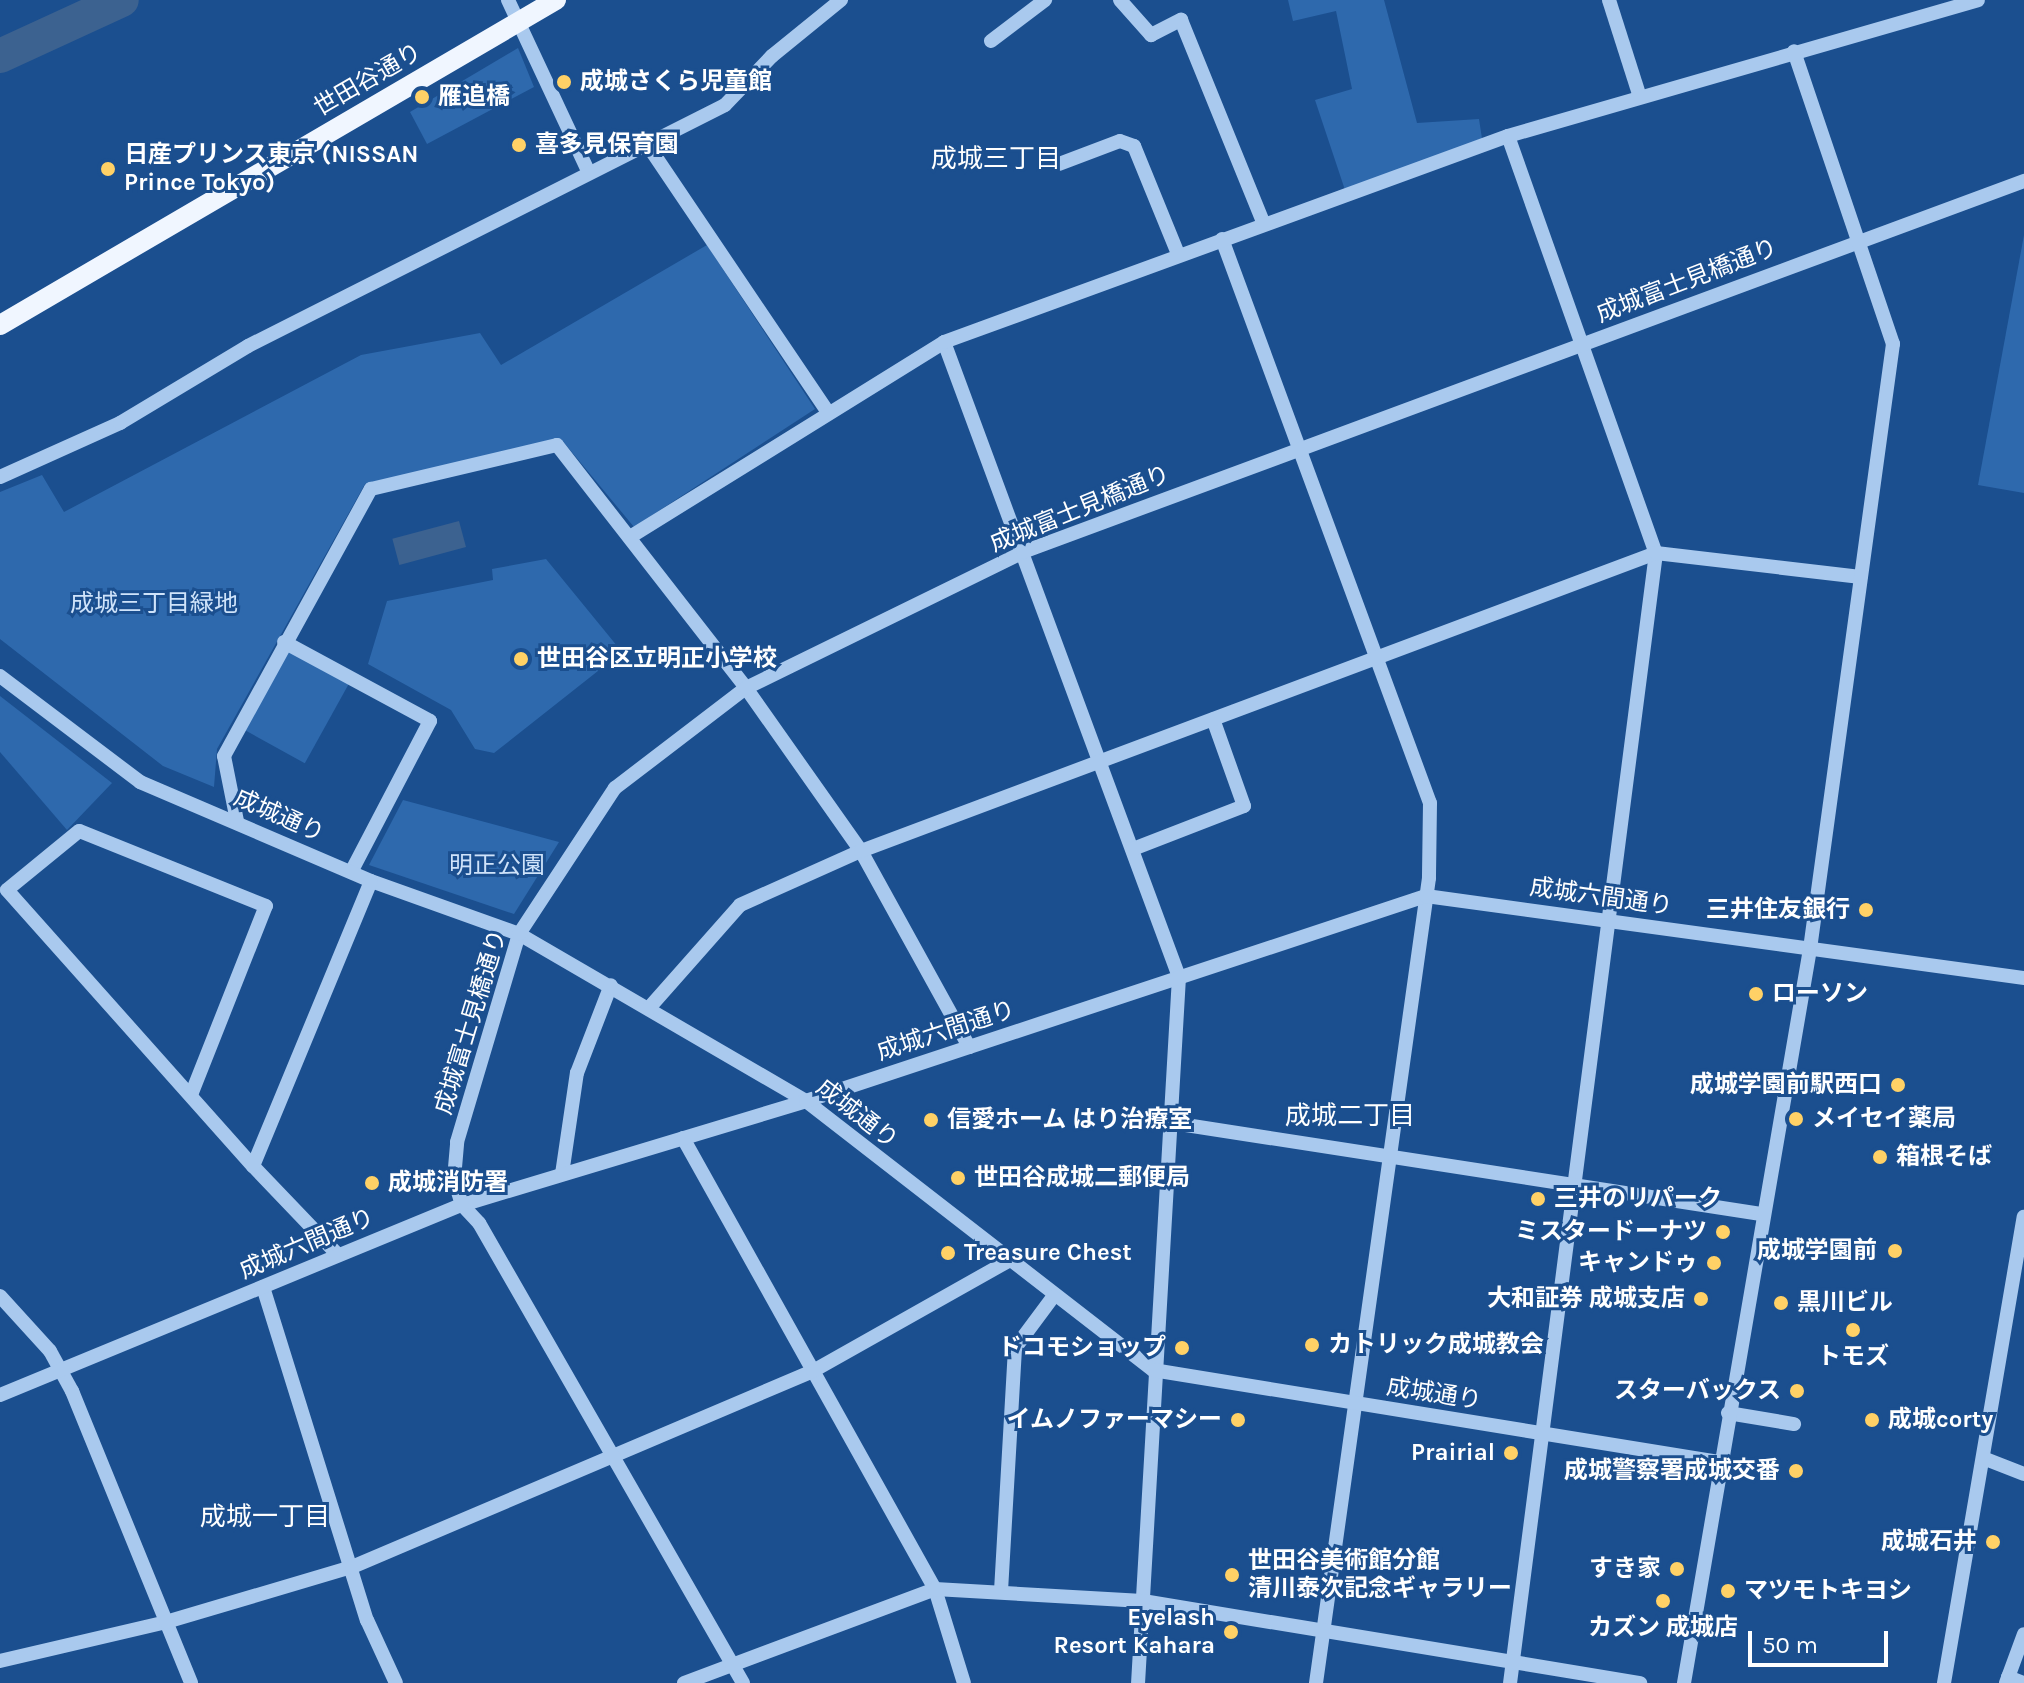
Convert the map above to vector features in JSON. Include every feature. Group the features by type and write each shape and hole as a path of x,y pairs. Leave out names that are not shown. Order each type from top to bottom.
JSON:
{"main road":[{"name":"世田谷通り","path":"0,325 556,0"}],"street":[{"path":"508,0 515,24 589,173"},
{"path":"0,477 120,423 248,346 725,105 772,56 841,0"},
{"path":"991,41 1045,0"},
{"path":"1120,0 1151,35 1181,20 1263,222"},
{"path":"1609,0 1639,94"},
{"path":"630,537 944,342 1263,222 1508,136 1639,94 1953,3 1978,0"},
{"path":"1684,1683 1761,1214 1810,949 1893,344 1794,51"},
{"path":"1508,136 1579,345 1656,553 1510,1683"},
{"path":"1059,164 1120,141 1134,146 1178,254"},
{"path":"647,144 828,412"},
{"name":"成城富士見橋通り","path":"462,1205 454,1179 457,1142 519,934 615,788 746,688 1023,552 2024,181"},
{"path":"1222,239 1380,657 1430,803 1426,896 1316,1683"},
{"path":"944,342 1179,977 1173,1123 1153,1370 1138,1683"},
{"path":"237,821 224,756 284,642 371,489 557,445 746,688 861,851 969,1047"},
{"path":"649,1008 740,905 861,851 1656,553 1861,577"},
{"path":"284,642 430,721 351,872"},
{"name":"成城通り","path":"0,676 140,782 371,881 519,934 806,1101 1053,1297 1153,1370 1719,1462"},
{"path":"1133,849 1244,806 1213,719"},
{"path":"191,1095 266,906 79,831 7,890 253,1166 338,1255"},
{"path":"253,1166 371,881"},
{"name":"成城六間通り","path":"0,1395 462,1205 806,1101 1426,896 2024,978"},
{"path":"562,1174 577,1073 611,985"},
{"path":"1173,1123 1761,1214"},
{"path":"683,1138 935,1589 964,1683"},
{"path":"462,1205 479,1223 743,1683"},
{"path":"1944,1683 1983,1458 2019,1277 2024,1217"},
{"path":"0,1661 166,1622 352,1567 813,1371 1008,1261"},
{"path":"263,1287 352,1567 396,1683"},
{"path":"0,1296 62,1371 191,1683"},
{"path":"1001,1591 1015,1348 1053,1297"},
{"path":"1728,1413 1794,1424"},
{"path":"1983,1458 2024,1474"},
{"path":"684,1683 935,1589 1143,1601 1640,1683"},
{"path":"2024,1634 2007,1680 2024,1683"}],"green space":[{"path":"1288,0 1384,0 1417,123 1479,119 1483,145 1346,193 1315,100 1352,89 1336,11 1293,21"},
{"path":"518,48 534,87 427,144 410,112"},
{"path":"2024,235 2024,493 1978,485"},
{"name":"成城三丁目緑地","path":"707,245 815,409 634,527 561,439 365,484 217,749 214,787 163,766 0,639 0,492 42,475 64,512 361,355 480,333 501,365"},
{"path":"546,559 622,652 494,753 475,749 451,710 368,664 387,601 493,580 492,569"},
{"name":"成城三丁目緑地","path":"284,642 351,679 305,763 237,726"},
{"path":"0,696 112,783 67,830 0,752"},
{"name":"明正公園","path":"403,800 559,842 514,914 369,865"}],"shaded area":[{"path":"459,521 466,547 399,565 392,539"}],"waterway":[{"path":"0,56 122,0"}],"place":[{"name":"成城さくら児童館","path":"564,82"},
{"name":"雁追橋","path":"422,97"},
{"name":"喜多見保育園","path":"519,145"},
{"name":"日産プリンス東京 (NISSAN Prince Tokyo)","path":"108,169"},
{"name":"世田谷区立明正小学校","path":"521,659"},
{"name":"三井住友銀行","path":"1866,910"},
{"name":"ローソン","path":"1756,994"},
{"name":"成城学園前駅西口","path":"1898,1085"},
{"name":"メイセイ薬局","path":"1796,1119"},
{"name":"信愛ホーム はり治療室","path":"931,1120"},
{"name":"箱根そば","path":"1880,1157"},
{"name":"世田谷成城二郵便局","path":"958,1178"},
{"name":"成城消防署","path":"372,1183"},
{"name":"三井のリパーク","path":"1538,1199"},
{"name":"ミスタードーナツ","path":"1723,1232"},
{"name":"成城学園前","path":"1895,1251"},
{"name":"Treasure Chest","path":"948,1253"},
{"name":"キャンドゥ","path":"1714,1263"},
{"name":"大和証券 成城支店","path":"1701,1299"},
{"name":"黒川ビル","path":"1781,1303"},
{"name":"トモズ","path":"1853,1330"},
{"name":"カトリック成城教会","path":"1312,1345"},
{"name":"ドコモショップ","path":"1182,1348"},
{"name":"スターバックス","path":"1797,1391"},
{"name":"イムノファーマシー","path":"1238,1420"},
{"name":"成城corty","path":"1872,1420"},
{"name":"Prairial","path":"1511,1453"},
{"name":"成城警察署成城交番","path":"1796,1471"},
{"name":"成城石井","path":"1993,1542"},
{"name":"すき家","path":"1677,1569"},
{"name":"世田谷美術館分館 清川泰次記念ギャラリー","path":"1232,1575"},
{"name":"マツモトキヨシ","path":"1728,1591"},
{"name":"カズン 成城店","path":"1663,1601"},
{"name":"Eyelash Resort Kahara","path":"1231,1632"}],"district":[{"name":"成城三丁目","path":"996,159"},
{"name":"成城二丁目","path":"1350,1116"},
{"name":"成城一丁目","path":"265,1517"}]}
